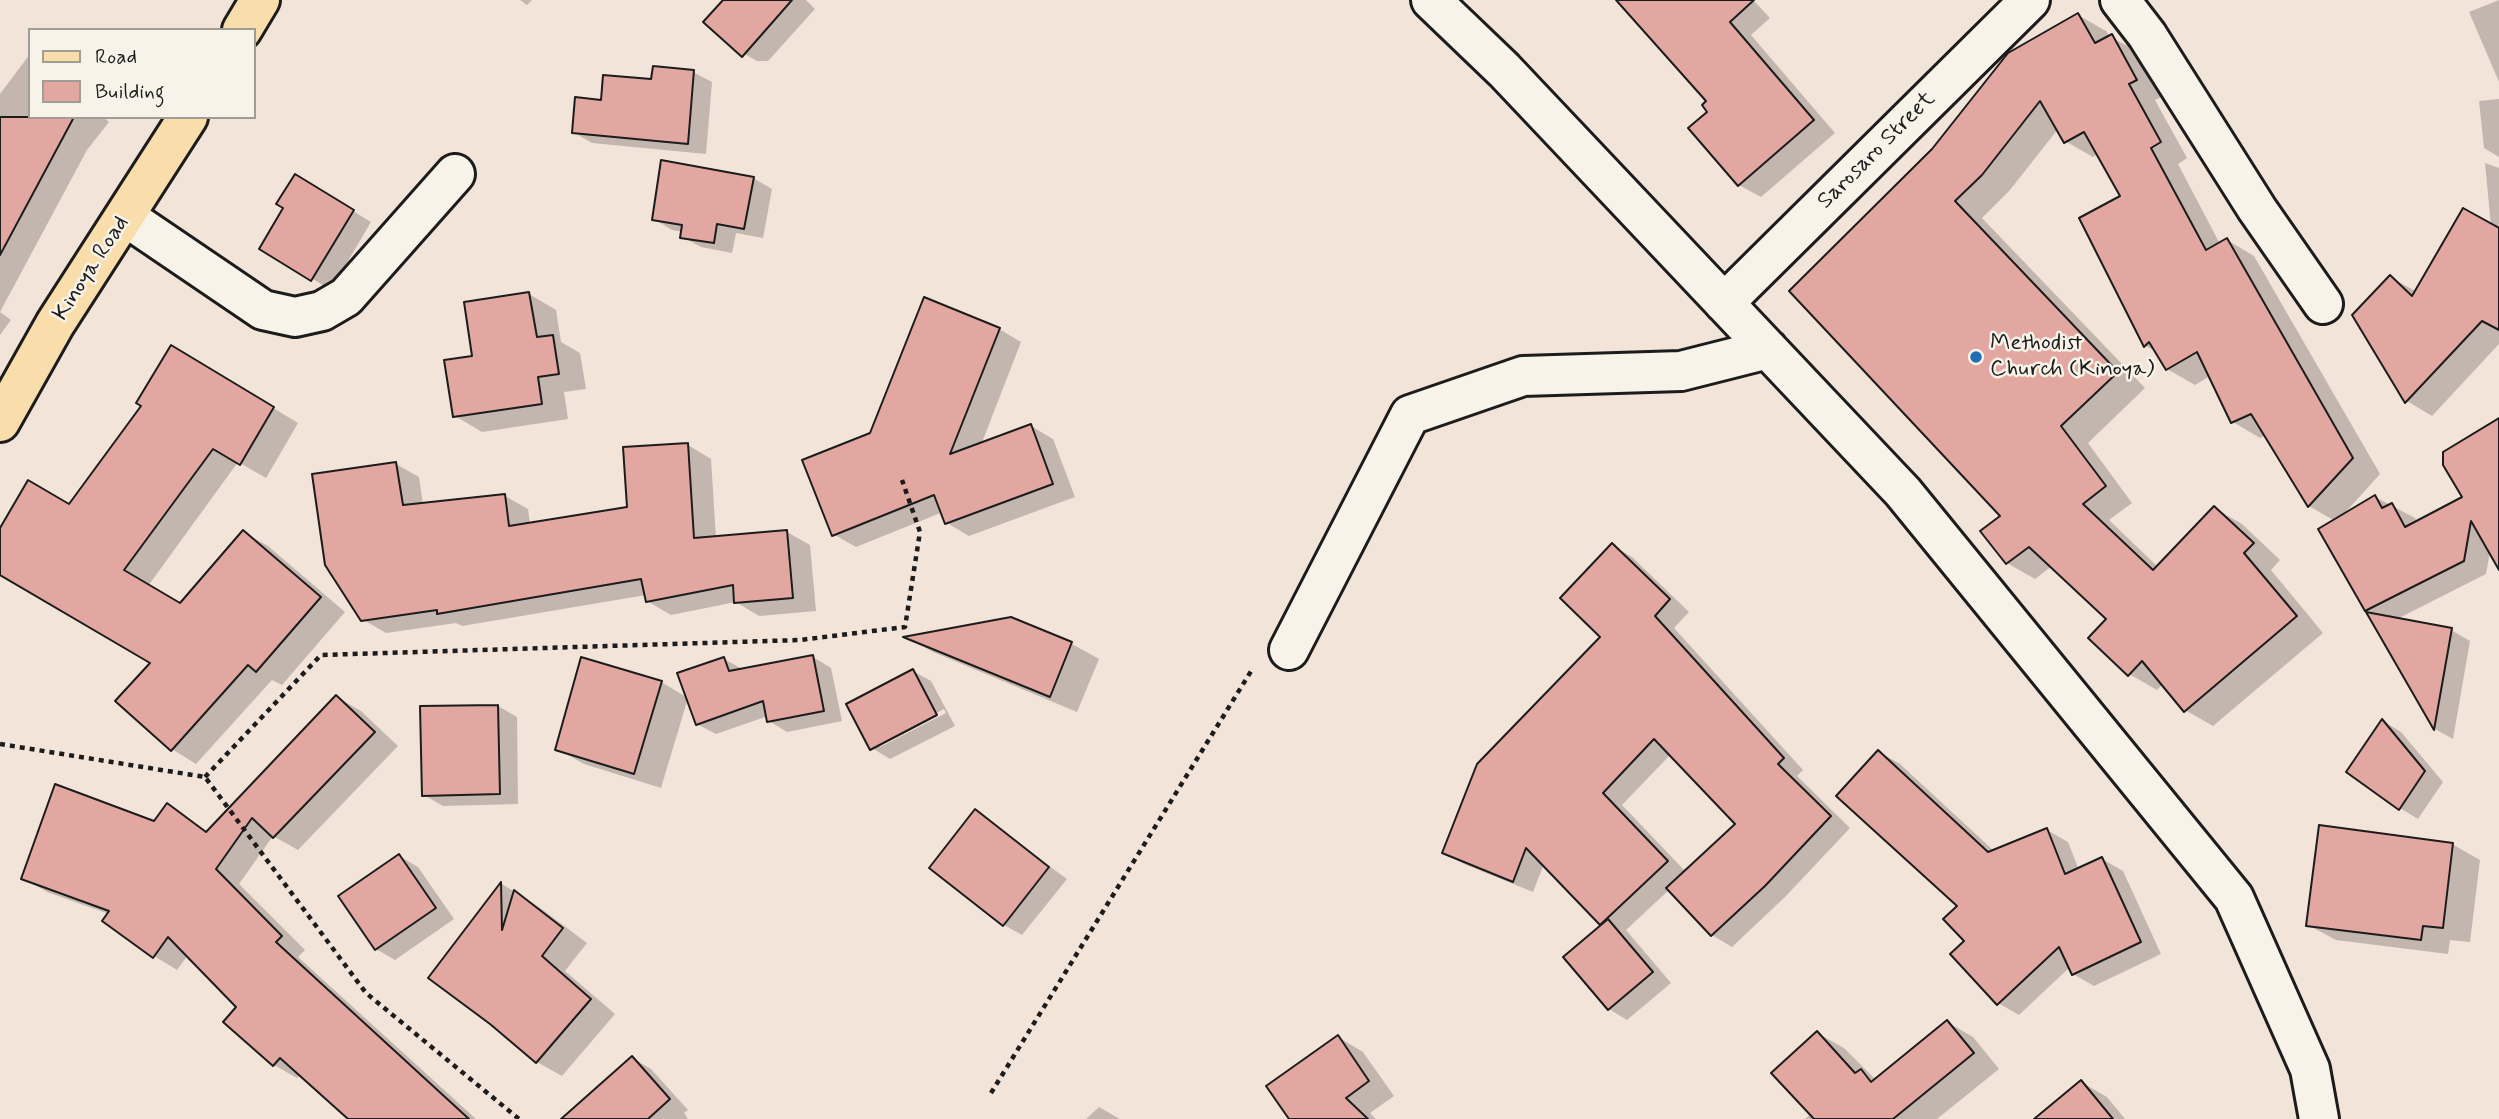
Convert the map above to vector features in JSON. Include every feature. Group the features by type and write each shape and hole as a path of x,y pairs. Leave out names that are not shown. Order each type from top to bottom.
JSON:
{"main road":[{"path":"243,28 260,0"},
{"name":"Kinoya Road","path":"0,422 55,324 187,119"}],"street":[{"path":"1432,0 1504,70 1903,492 2234,898 2310,1069 2319,1119"},
{"name":"Sarosaro Street","path":"1724,303 2031,0"},
{"path":"2120,0 2147,35 2257,209 2323,304"},
{"path":"126,217 263,310 295,317 322,311 346,297 455,174"},
{"path":"1289,650 1410,415 1523,376 1681,370 1768,349"}],"path":[{"path":"205,777 321,655 800,640 905,627 920,532 902,480"},
{"path":"991,1093 1251,669 1289,650"},
{"path":"0,744 205,777 366,993 519,1119"}],"building":[{"path":"723,0 792,0 742,57 703,22"},
{"path":"1616,0 1754,0 1730,22 1814,120 1738,186 1688,128 1707,112 1702,105 1706,101"},
{"path":"2078,13 2095,43 2112,34 2137,80 2129,84 2161,142 2151,148 2206,250 2227,238 2353,458 2308,507 2251,414 2231,423 2197,352 2166,370 2149,342 2144,347 2079,218 2120,196 2084,132 2064,143 2040,101 1982,175 1955,201 2118,372 2061,426 2106,486 2083,504 2153,570 2214,506 2254,543 2244,553 2297,616 2184,712 2142,661 2128,676 2088,638 2106,619 2029,547 2006,564 1980,531 2000,516 1789,291 1932,149 2008,53"},
{"path":"653,66 694,70 688,144 572,133 575,97 601,100 603,75 651,79"},
{"path":"0,117 73,119 0,255"},
{"path":"661,160 754,177 744,229 717,224 714,243 680,238 682,225 652,220"},
{"path":"295,174 354,210 311,281 259,249 283,208 276,204"},
{"path":"2463,208 2499,228 2499,330 2482,321 2405,403 2352,315 2390,275 2412,296"},
{"path":"529,292 537,337 553,335 559,374 538,377 542,404 453,417 444,360 472,356 464,302"},
{"path":"924,297 1000,328 950,454 1031,424 1053,484 945,524 934,495 832,536 802,460 870,433"},
{"path":"171,345 274,407 240,465 213,449 124,570 180,603 243,530 321,597 256,672 248,665 171,751 115,701 150,663 0,575 0,528 28,480 69,504 141,406 136,403"},
{"path":"2499,418 2499,570 2471,521 2464,561 2365,611 2318,529 2375,495 2382,508 2392,503 2405,527 2462,497 2443,465 2443,452"},
{"path":"688,443 694,538 787,530 793,598 734,603 733,585 646,602 641,579 437,614 437,610 361,621 325,565 312,474 396,462 403,505 505,494 509,526 627,507 623,447"},
{"path":"1612,543 1670,599 1655,616 1784,758 1778,764 1831,816 1765,886 1711,936 1666,888 1735,824 1654,739 1603,793 1668,861 1600,925 1526,848 1513,882 1442,853 1477,764 1600,637 1560,598"},
{"path":"2366,612 2452,628 2434,730"},
{"path":"1011,617 1072,642 1050,697 903,637"},
{"path":"813,655 824,711 767,722 763,701 696,725 677,673 724,657 729,671"},
{"path":"581,657 662,681 634,774 555,750"},
{"path":"913,669 937,715 870,750 846,704"},
{"path":"336,695 375,732 273,838 252,818 216,869 282,936 276,942 469,1119 348,1119 280,1058 273,1066 223,1022 236,1007 168,937 153,958 102,921 109,911 21,879 55,784 154,821 167,803 206,832"},
{"path":"498,705 500,794 422,796 420,706"},
{"path":"2382,719 2425,771 2399,810 2346,772"},
{"path":"1878,750 1988,852 2047,828 2065,874 2102,857 2141,942 2072,975 2059,947 1997,1005 1950,954 1964,941 1943,919 1957,906 1836,796"},
{"path":"975,809 1049,867 1003,926 929,868"},
{"path":"2319,825 2453,843 2443,928 2423,926 2421,940 2306,926"},
{"path":"399,854 436,908 375,950 338,896"},
{"path":"501,882 502,930 514,890 563,928 542,956 591,999 536,1063 490,1024 428,978"},
{"path":"1608,919 1653,972 1608,1010 1563,957"},
{"path":"1947,1020 1974,1053 1893,1119 1814,1119 1771,1073 1817,1031 1855,1073 1861,1069 1871,1082"},
{"path":"1338,1035 1369,1081 1346,1098 1368,1119 1289,1119 1266,1086"},
{"path":"632,1056 670,1099 648,1119 561,1119"},
{"path":"2081,1080 2113,1119 2034,1119"}],"place":[{"name":"Methodist Church (Kinoya)","path":"1976,357"}]}
